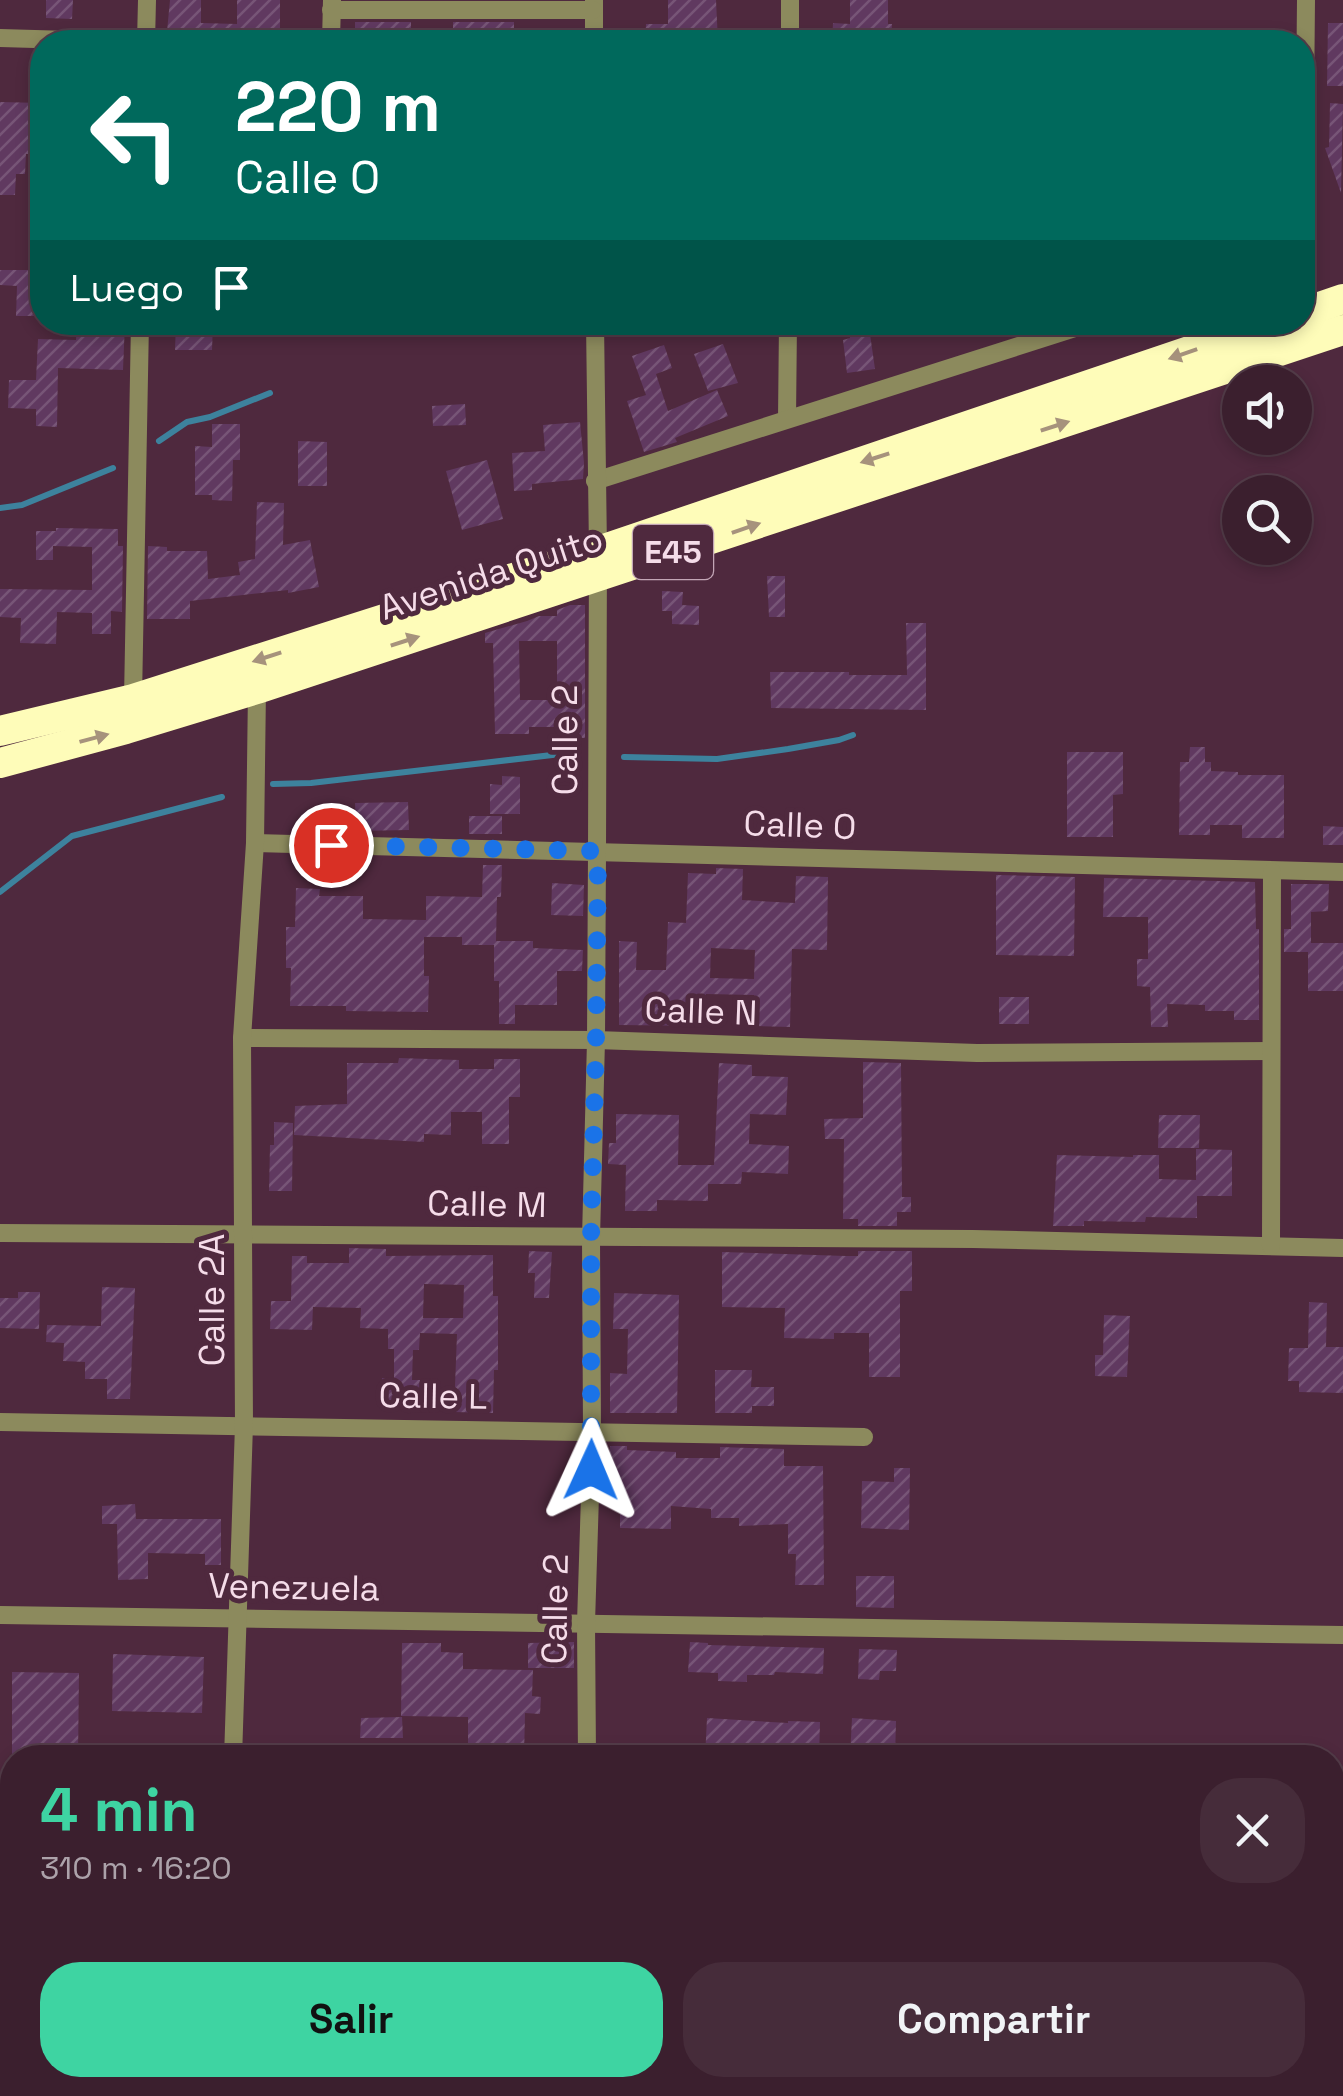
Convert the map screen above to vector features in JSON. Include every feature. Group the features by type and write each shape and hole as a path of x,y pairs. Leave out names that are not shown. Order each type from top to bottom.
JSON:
{"highway":[{"path":"1315,309 1343,299"},
{"name":"Avenida Quito","path":"0,731 133,700 597,564 1343,330"},
{"name":"Avenida Quito","path":"0,762 257,689 1239,335"}],"street":[{"path":"144,30 147,0"},
{"path":"790,0 790,30"},
{"path":"1306,0 1306,30"},
{"path":"331,5 594,5"},
{"path":"0,38 30,39"},
{"path":"133,700 140,335"},
{"name":"Calle 2","path":"586,1745 598,851 595,335"},
{"path":"787,419 788,335"},
{"path":"595,481 1053,335"},
{"name":"Calle 2A","path":"234,1745 244,1426 242,1038 255,843 257,689"},
{"name":"Calle O","path":"255,843 1343,872"},
{"path":"1270,1246 1272,872"},
{"name":"Calle N","path":"242,1038 596,1040 977,1053 1272,1050"},
{"name":"Calle M","path":"0,1233 972,1239 1343,1248"},
{"name":"Calle L","path":"0,1422 864,1437"},
{"name":"Venezuela","path":"0,1615 1343,1635"}],"building":[{"path":"46,0 73,0 72,19 46,18"},
{"path":"170,0 201,0 201,23 237,24 237,0 280,0 280,29 167,30"},
{"path":"668,0 716,0 717,30 646,30 646,24 668,24"},
{"path":"850,0 888,0 892,30 833,30 833,23 850,24"},
{"path":"355,22 411,22 411,30 355,30"},
{"path":"453,22 514,22 514,30 453,30"},
{"path":"1328,23 1343,23 1343,86 1327,86"},
{"path":"0,102 30,103 30,154 26,154 25,174 16,174 15,195 0,195"},
{"path":"1330,103 1343,104 1341,193 1325,148 1329,147"},
{"path":"0,270 30,270 30,316 16,316 17,286 0,285"},
{"path":"76,335 124,335 123,370 58,368 57,427 36,426 36,409 8,408 9,380 36,380 38,339 76,340"},
{"path":"176,335 213,335 212,350 175,350"},
{"path":"850,335 870,335 875,369 847,373 843,340"},
{"path":"723,344 738,383 708,391 694,354"},
{"path":"664,345 672,368 656,374 668,411 717,390 728,416 675,438 677,442 644,452 627,401 646,395 632,356"},
{"path":"465,404 466,425 433,426 432,406"},
{"path":"580,422 583,479 532,484 532,490 514,491 512,453 545,451 543,425"},
{"path":"212,424 240,424 240,460 233,460 232,501 195,495 195,446 212,447"},
{"path":"298,441 327,442 327,486 298,486"},
{"path":"487,460 503,519 462,530 446,471"},
{"path":"257,502 284,503 283,545 310,540 319,587 190,601 190,619 147,619 148,546 167,547 167,551 207,551 208,579 240,575 238,562 255,559"},
{"path":"118,529 118,546 123,546 122,612 111,611 111,634 92,634 92,613 57,612 56,644 20,643 21,618 0,617 0,589 92,590 92,547 53,546 53,560 36,560 36,531"},
{"path":"767,576 785,576 785,617 769,617"},
{"path":"662,591 683,592 682,605 699,606 699,625 672,624 672,611 662,611"},
{"path":"585,605 585,738 560,737 560,727 529,727 529,734 495,734 493,643 485,643 485,633 539,616 557,616 557,610","holes":["519,641 557,641 557,700 520,700"]},
{"path":"906,623 926,623 926,710 771,708 770,672 907,675"},
{"path":"1190,747 1205,747 1205,762 1211,762 1211,771 1284,775 1284,838 1242,838 1242,825 1210,825 1210,835 1179,835 1180,762 1189,762"},
{"path":"1067,752 1123,752 1123,794 1113,795 1113,837 1067,837"},
{"path":"502,776 520,777 520,814 490,814 490,784 502,785"},
{"path":"408,802 409,830 356,831 355,803"},
{"path":"469,816 502,816 502,834 469,834"},
{"path":"1323,826 1343,827 1343,845 1323,845"},
{"path":"483,865 502,865 496,941 533,941 533,948 583,950 582,971 557,971 557,1005 515,1005 515,1024 499,1024 494,945 462,945 462,937 424,937 428,1012 290,1006 286,927 295,927 296,888 320,889 319,896 363,896 363,919 426,920 426,896 482,897"},
{"path":"716,868 743,869 742,900 795,903 796,876 828,877 827,950 792,949 790,1027 754,1026 754,995 706,994 705,1026 619,1025 619,941 637,942 636,970 666,970 668,922 686,923 688,873 716,874","holes":["711,948 755,950 754,979 710,978"]},
{"path":"996,875 1075,877 1074,956 996,955"},
{"path":"1104,878 1255,882 1259,1020 1234,1020 1234,1011 1205,1011 1205,1005 1167,1004 1168,1027 1151,1027 1150,987 1137,986 1137,959 1148,959 1148,917 1103,917"},
{"path":"552,883 584,885 583,916 551,915"},
{"path":"1291,884 1329,884 1328,911 1311,912 1311,943 1343,943 1343,991 1308,991 1308,952 1284,952 1284,929 1291,929"},
{"path":"999,997 1029,997 1029,1024 999,1024"},
{"path":"399,1058 459,1060 459,1069 494,1069 494,1059 520,1059 520,1097 509,1097 509,1144 482,1144 482,1112 451,1112 451,1135 424,1134 424,1142 294,1135 295,1106 347,1104 347,1063 398,1063"},
{"path":"863,1062 901,1063 902,1197 911,1197 911,1212 897,1212 897,1226 858,1226 858,1219 843,1219 844,1139 825,1139 824,1119 863,1118"},
{"path":"719,1063 752,1065 752,1076 788,1077 786,1115 750,1114 749,1144 789,1146 788,1174 742,1172 741,1184 708,1184 708,1201 657,1200 657,1211 625,1211 626,1165 608,1164 609,1143 616,1143 616,1114 679,1115 678,1165 714,1165"},
{"path":"1159,1115 1200,1115 1199,1148 1158,1148"},
{"path":"274,1122 293,1123 292,1191 269,1191"},
{"path":"1196,1149 1232,1150 1232,1196 1197,1196 1197,1218 1146,1217 1145,1222 1084,1221 1084,1226 1053,1226 1057,1155 1159,1155 1159,1179 1196,1180"},
{"path":"349,1248 386,1249 386,1256 493,1255 493,1296 498,1296 498,1370 494,1370 493,1413 454,1412 457,1334 420,1333 419,1350 413,1350 412,1380 420,1380 419,1406 381,1404 382,1378 394,1379 394,1349 388,1349 388,1329 360,1328 361,1308 313,1307 312,1330 270,1329 271,1301 291,1301 292,1256 307,1256 307,1263 349,1263","holes":["424,1284 464,1285 463,1318 423,1318"]},
{"path":"529,1251 552,1252 549,1298 534,1298 535,1273 528,1273"},
{"path":"858,1251 912,1251 912,1291 900,1291 900,1377 869,1377 869,1333 834,1333 834,1339 784,1338 785,1308 722,1307 722,1252 858,1256"},
{"path":"102,1287 135,1288 130,1399 107,1399 107,1379 85,1379 85,1362 63,1361 64,1343 46,1342 47,1325 101,1326"},
{"path":"18,1292 40,1292 39,1329 0,1328 0,1298 18,1298"},
{"path":"614,1293 679,1295 677,1413 610,1413 610,1373 627,1374 628,1329 613,1329"},
{"path":"1309,1302 1327,1303 1326,1347 1343,1347 1343,1393 1299,1392 1299,1381 1288,1381 1289,1348 1308,1348"},
{"path":"1104,1315 1130,1316 1127,1377 1095,1376 1095,1355 1103,1355"},
{"path":"715,1370 752,1370 751,1387 774,1387 774,1406 752,1406 752,1413 715,1413"},
{"path":"610,1446 676,1452 676,1458 720,1458 720,1447 784,1449 784,1466 823,1466 824,1585 795,1585 796,1554 788,1554 788,1524 739,1526 739,1518 711,1518 711,1509 671,1506 671,1529 620,1528 620,1505 607,1504"},
{"path":"894,1468 910,1468 909,1530 861,1528 862,1481 894,1482"},
{"path":"135,1504 136,1519 221,1519 221,1565 205,1565 205,1554 148,1553 148,1579 118,1580 117,1524 102,1524 102,1506"},
{"path":"856,1576 894,1576 894,1608 856,1607"},
{"path":"574,1642 574,1668 528,1668 528,1643"},
{"path":"690,1642 824,1648 823,1674 775,1672 747,1675 747,1682 718,1681 718,1673 688,1672"},
{"path":"402,1643 441,1643 441,1652 463,1653 463,1669 533,1670 532,1696 541,1697 540,1714 525,1713 524,1745 468,1745 468,1717 401,1716"},
{"path":"859,1649 897,1650 896,1671 880,1671 879,1680 858,1679"},
{"path":"113,1654 204,1657 202,1713 112,1711"},
{"path":"12,1672 79,1673 78,1745 12,1745"},
{"path":"402,1717 403,1738 360,1738 361,1718"},
{"path":"707,1718 820,1722 819,1745 706,1745"},
{"path":"852,1718 896,1721 895,1745 851,1745"}],"waterway":[{"path":"159,441 187,422 270,393"},
{"path":"0,508 22,505 113,468"},
{"path":"624,757 717,759 853,735"},
{"path":"273,784 578,752"},
{"path":"0,892 72,836 222,797"}],"route":[{"path":"331,845 598,851 591,1470"}]}
